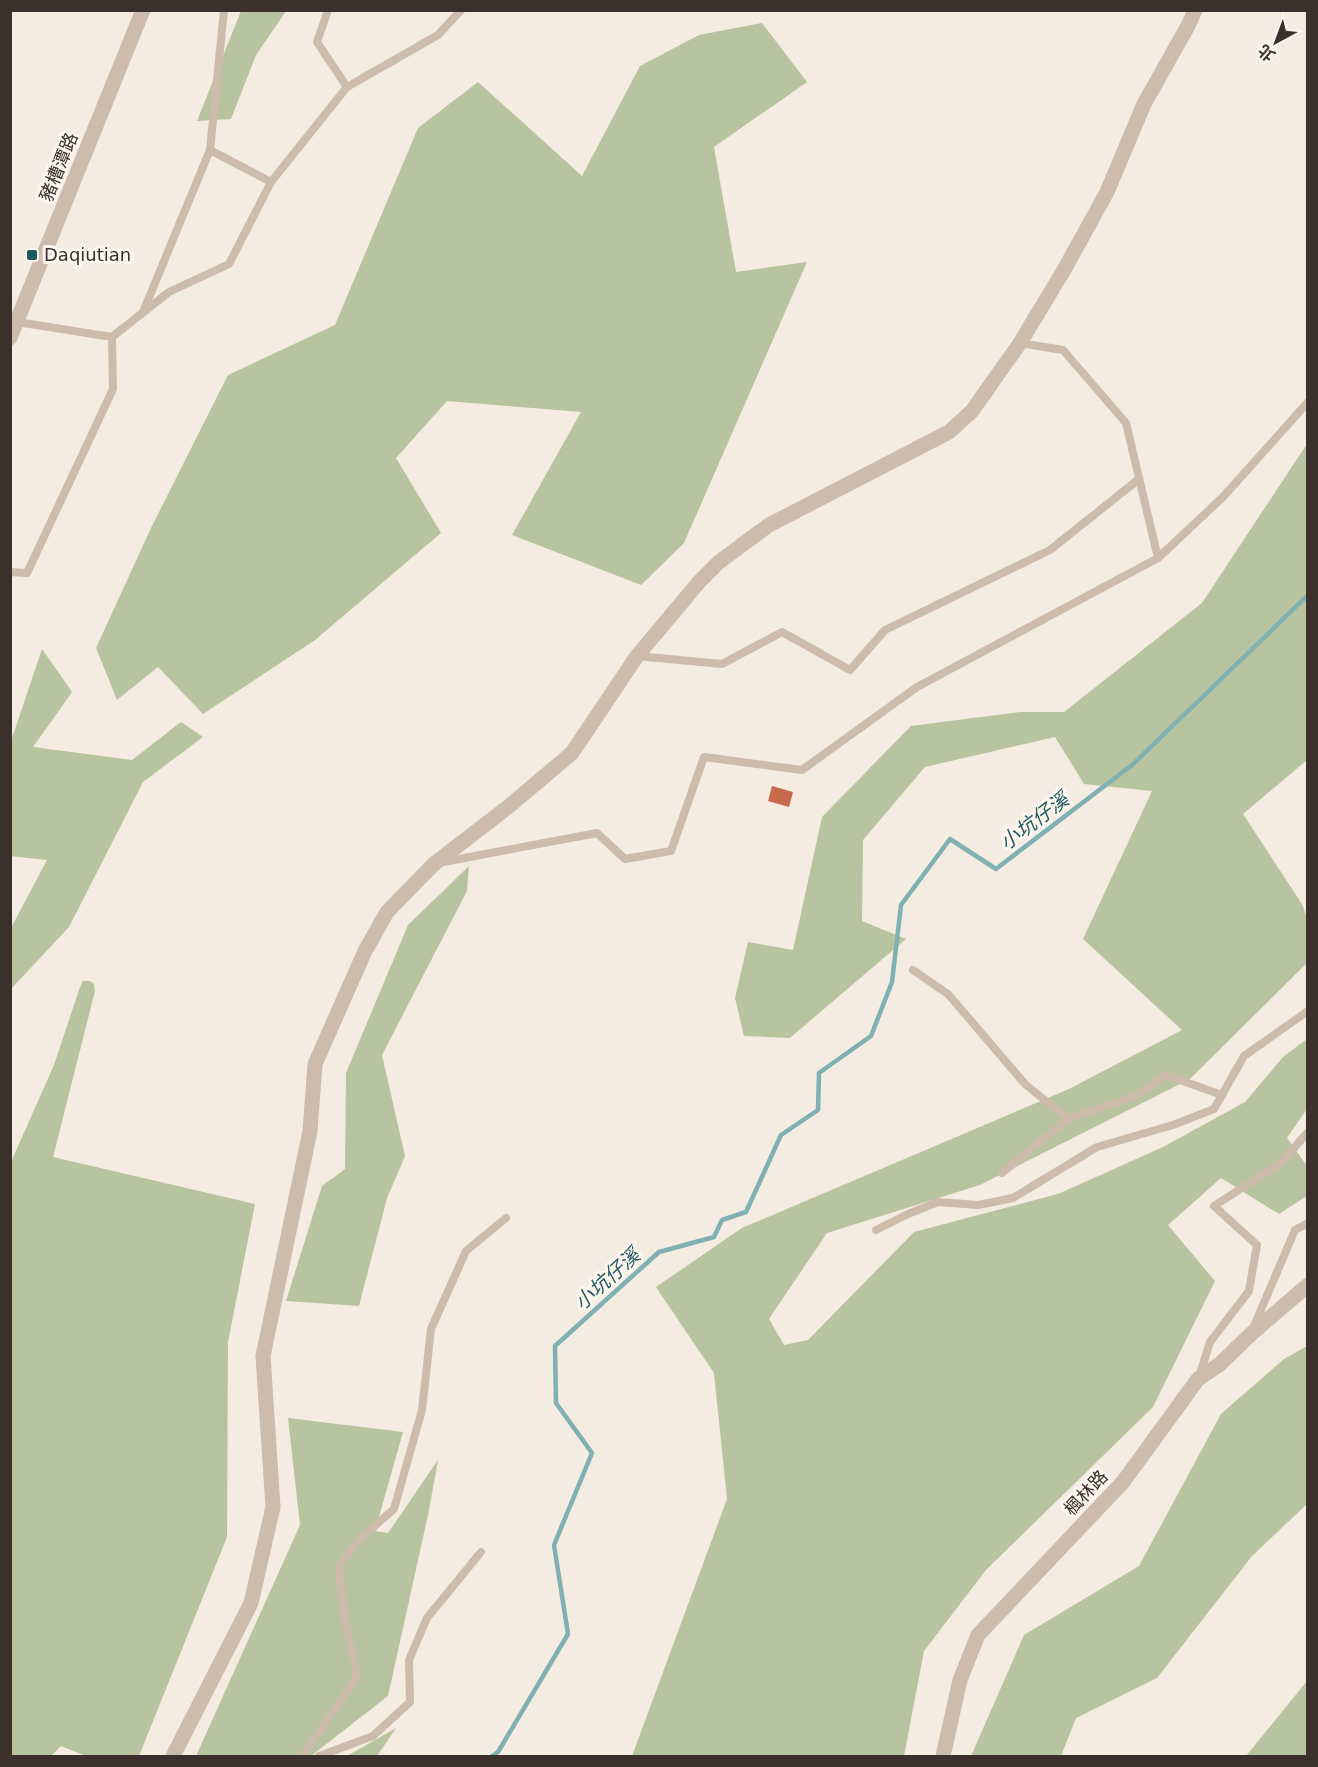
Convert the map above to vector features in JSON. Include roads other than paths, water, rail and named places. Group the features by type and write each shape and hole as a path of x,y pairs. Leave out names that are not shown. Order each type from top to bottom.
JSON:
{"street":[{"name":"豬槽潭路","path":"10,338 143,10"},
{"path":"173,1756 251,1603 273,1507 263,1356 310,1131 315,1064 365,951 387,912 434,864 508,807 572,753 637,656 719,562 769,525 949,432 972,411 1020,344 1064,270 1107,192 1144,104 1190,24 1195,10"},
{"name":"楓林路","path":"943,1756 960,1680 978,1635 1123,1482 1198,1379 1220,1364 1308,1285"}],"lane":[{"path":"143,313 210,150 224,10"},
{"path":"328,10 317,42 347,87"},
{"path":"17,322 112,337 169,292 229,264 272,182 347,87 438,35 461,10"},
{"path":"210,150 272,182"},
{"path":"10,572 27,573 113,389 112,337"},
{"path":"1020,344 1064,350 1126,423 1158,558"},
{"path":"434,864 597,833 625,859 670,851 704,757 802,771 917,687 1158,558 1223,497 1308,402"},
{"path":"637,656 722,664 782,632 850,670 885,630 1050,550 1139,479"},
{"path":"913,970 948,994 1026,1084 1068,1119"},
{"path":"876,1230 938,1202 978,1205 1013,1198 1097,1148 1173,1125 1214,1109 1244,1056 1308,1011"},
{"path":"1002,1173 1068,1119 1136,1096 1166,1075 1222,1095"},
{"path":"1198,1379 1210,1342 1249,1291 1257,1245 1214,1206 1281,1163 1308,1132"},
{"path":"302,1756 357,1677 342,1602 339,1565 361,1538 394,1509 422,1410 431,1329 465,1251 506,1218"},
{"path":"1251,1334 1295,1230 1308,1223"},
{"path":"319,1756 373,1736 411,1702 409,1660 427,1618 482,1552"}],"waterway":[{"name":"小坑仔溪","path":"492,1756 498,1752 568,1634 554,1545 592,1453 556,1403 555,1346 659,1252 714,1237 722,1220 746,1212 781,1135 818,1110 819,1073 871,1036 892,982 901,905 950,839 996,869 1132,765 1308,595"}],"place":[{"name":"Daqiutian","path":"32,255"}]}
